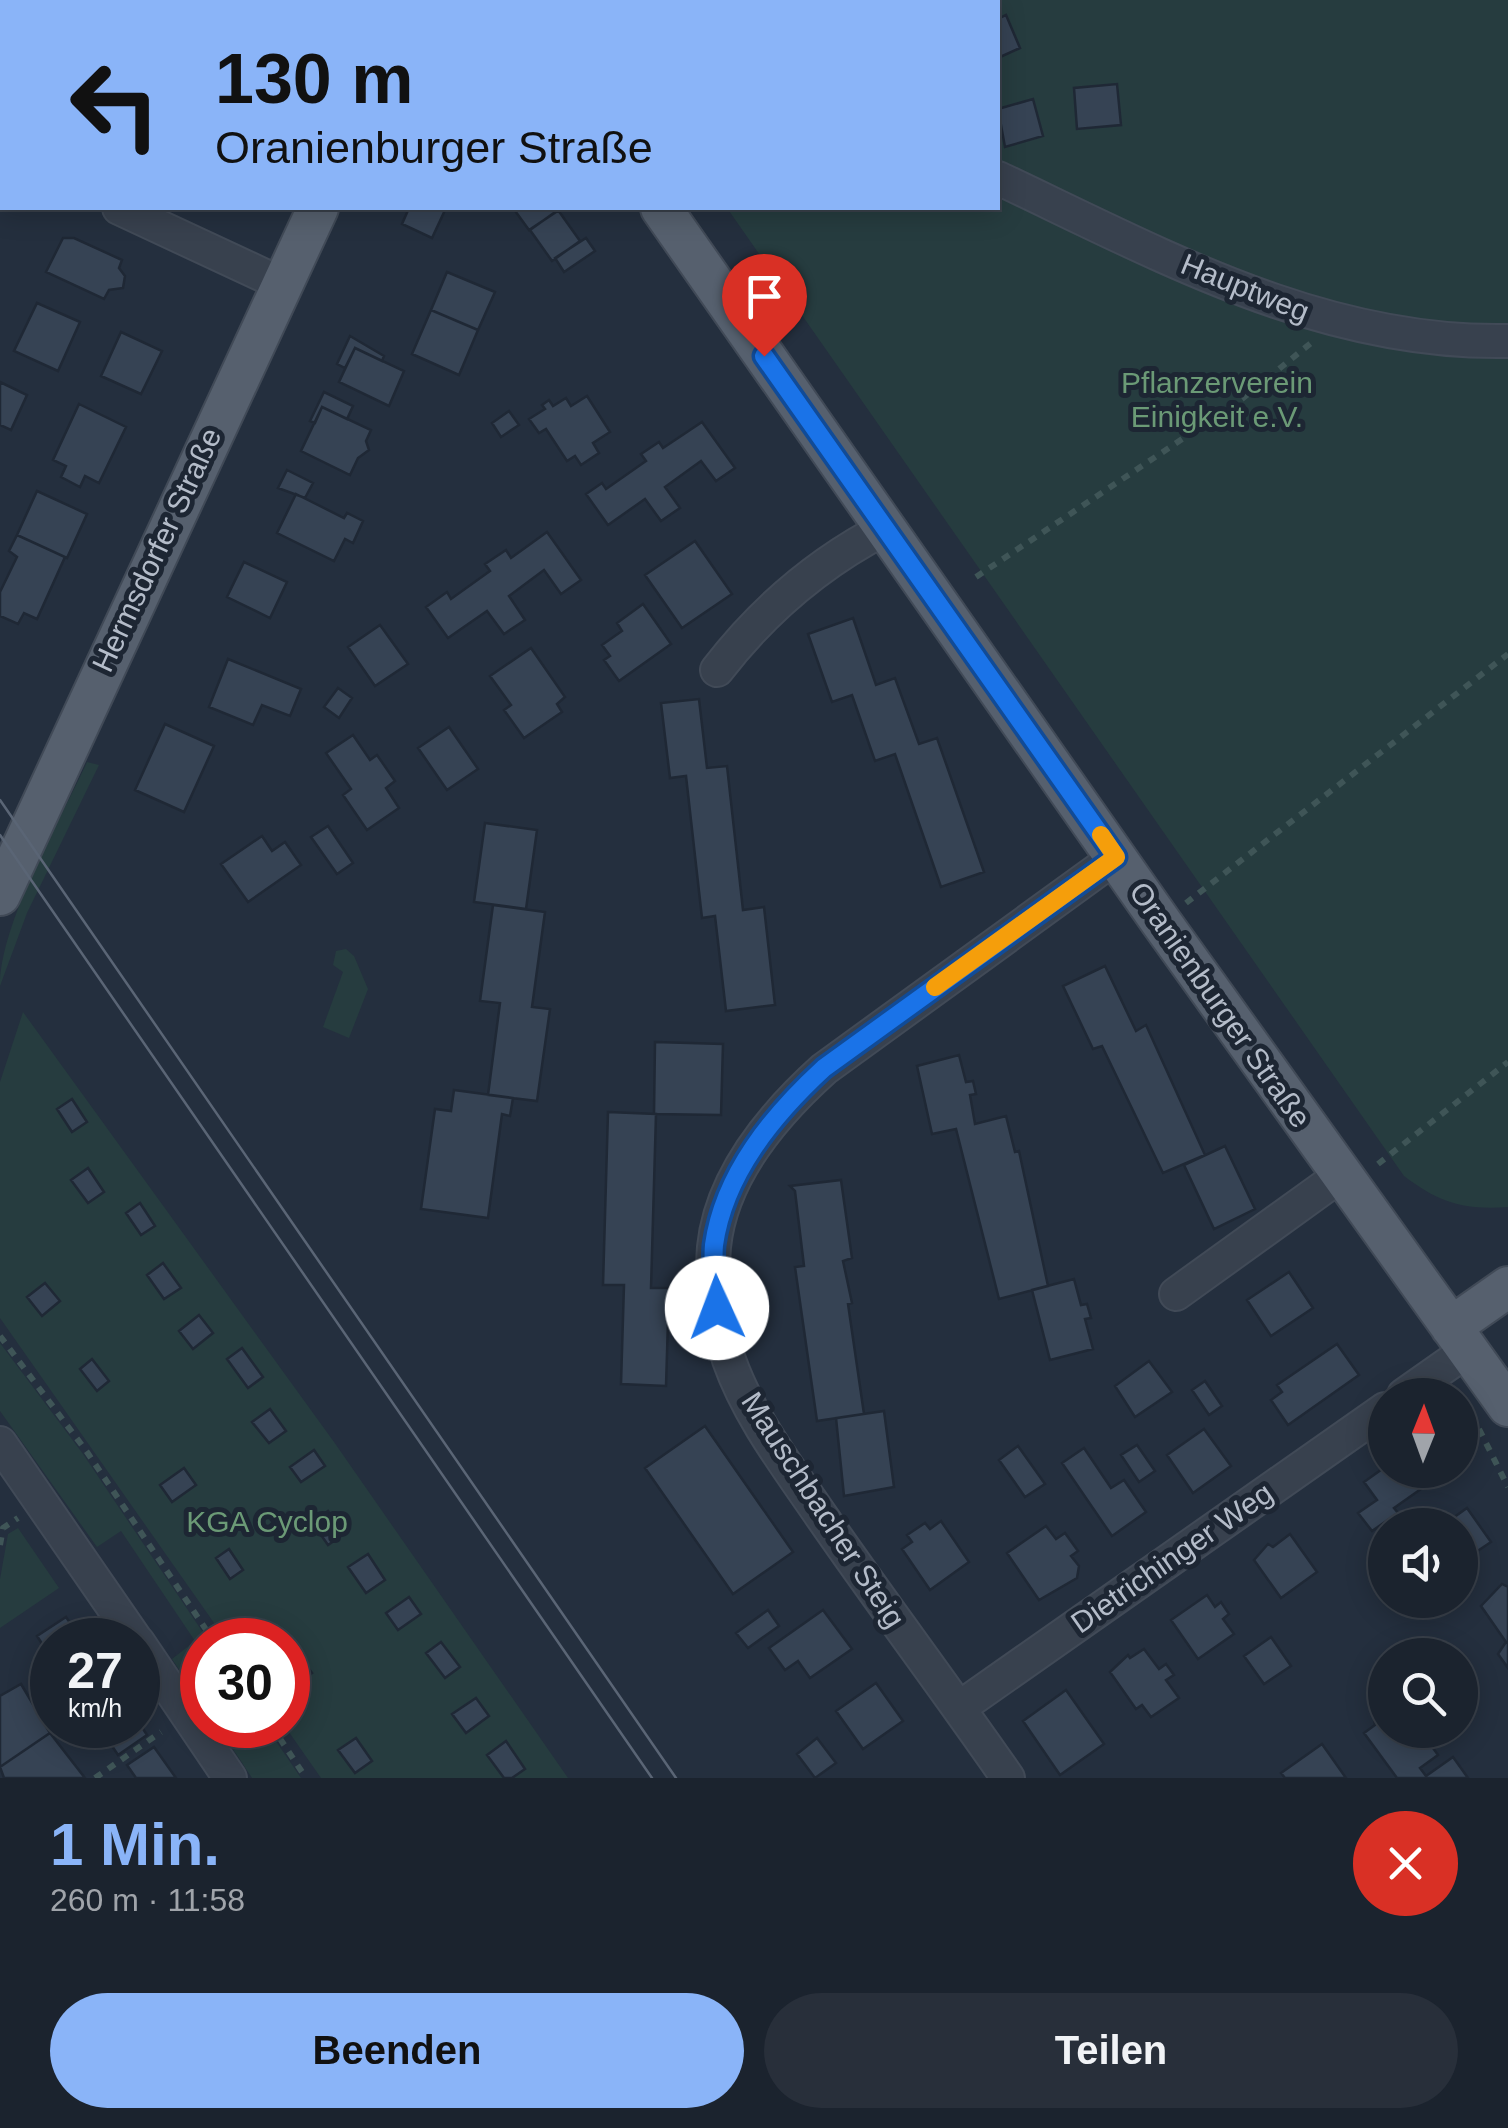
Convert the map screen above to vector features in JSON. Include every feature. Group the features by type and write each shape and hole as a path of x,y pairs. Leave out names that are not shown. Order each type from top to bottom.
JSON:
{"main road":[{"name":"Hermsdorfer Straße","path":"0,895 317,210"},
{"name":"Oranienburger Straße","path":"661,210 1508,1406"},
{"path":"1459,1339 1508,1287"}],"street":[{"name":"Hauptweg","path":"1000,179 1255,296 1338,322 1508,342"},
{"path":"122,210 282,284"},
{"path":"717,670 754,622 836,554 886,528"},
{"name":"Mauschbacher Steig","path":"1008,1778 795,1478 746,1398 729,1359 717,1308 714,1245 732,1190 758,1140 786,1103 824,1068 1116,857"},
{"path":"1176,1294 1345,1180"},
{"path":"1421,1378 1459,1339"},
{"name":"Dietrichinger Weg","path":"959,1708 1368,1421"},
{"path":"0,1443 121,1618"},
{"path":"160,1675 230,1778"}],"path":[{"path":"976,577 1242,399 1338,322"},
{"path":"1162,922 1508,654"},
{"path":"1345,1180 1508,1062"},
{"path":"0,1336 87,1452 199,1618"},
{"path":"0,1545 3,1528 19,1518"},
{"path":"95,1778 162,1731"},
{"path":"286,1748 306,1778"}],"green space":[{"name":"Pflanzerverein Einigkeit e.V.","path":"1000,0 1508,0 1508,1207 1453,1203 1404,1176 728,210 1000,210"},
{"path":"87,762 99,765 27,913 0,986 20,903"},
{"path":"346,949 354,956 368,989 349,1038 323,1027 343,972 333,965 336,951"},
{"name":"KGA Cyclop","path":"23,1012 334,1442 568,1778 321,1778 300,1748 310,1748 310,1618 211,1618 0,1318 0,1082"},
{"path":"0,1343 83,1454 193,1618 180,1619 121,1531 97,1547 0,1411"},
{"path":"18,1528 59,1588 0,1628 0,1579 8,1534"},
{"path":"180,1653 180,1671 172,1659"},
{"path":"232,1748 281,1748 301,1778 252,1778"}],"building":[{"path":"1006,15 1020,48 1000,57 1000,18"},
{"path":"1117,84 1121,125 1077,129 1074,88"},
{"path":"1033,99 1043,136 1005,147 1000,108"},
{"path":"408,210 445,210 432,238 402,224"},
{"path":"514,210 559,210 529,230"},
{"path":"558,210 580,241 552,261 530,230"},
{"path":"63,238 74,238 122,260 119,268 125,276 123,288 109,290 104,299 46,272"},
{"path":"586,238 595,251 564,272 555,258"},
{"path":"447,272 495,292 478,330 431,310"},
{"path":"37,303 80,322 58,371 14,351"},
{"path":"431,310 478,330 459,375 412,354"},
{"path":"121,332 162,351 141,394 101,376"},
{"path":"350,336 384,356 382,361 355,348 345,368 337,364"},
{"path":"355,348 404,371 389,406 339,382"},
{"path":"0,382 27,395 11,430 0,425"},
{"path":"324,392 353,406 347,419 322,407 315,423 310,421"},
{"path":"587,396 610,432 593,443 599,453 581,465 575,456 567,461 546,429 539,433 529,419 545,409 542,405 549,400 553,406 566,398 571,406"},
{"path":"79,404 126,427 99,483 85,476 80,487 61,477 66,466 53,460"},
{"path":"322,407 371,430 366,441 369,450 358,458 350,475 301,451"},
{"path":"509,411 519,425 501,437 492,423"},
{"path":"702,422 735,468 716,481 701,461 665,487 680,508 661,521 645,499 608,525 586,494 602,483 606,489 646,461 641,454 659,442 663,448"},
{"path":"287,470 313,483 305,498 278,488"},
{"path":"37,491 87,514 67,558 17,535"},
{"path":"296,494 344,518 347,513 363,521 353,543 345,539 334,561 277,533"},
{"path":"547,532 581,580 561,594 544,570 509,596 525,620 504,634 487,611 448,638 426,607 447,592 451,599 490,571 485,564 506,550 511,558"},
{"path":"17,535 65,557 37,619 24,613 18,624 0,616 0,592 17,557 9,551"},
{"path":"695,541 732,594 682,628 645,575"},
{"path":"244,562 287,582 270,618 227,597"},
{"path":"643,604 671,644 619,681 604,660 610,656 602,645 622,631 617,623"},
{"path":"853,618 876,685 895,678 919,744 937,738 984,872 941,887 895,754 875,761 852,695 832,702 808,634"},
{"path":"380,625 408,664 375,686 348,647"},
{"path":"531,648 565,697 557,704 562,712 524,738 504,710 511,705 490,676"},
{"path":"228,659 301,689 290,716 262,705 253,725 209,707"},
{"path":"338,688 352,698 339,718 324,707"},
{"path":"699,699 707,768 727,766 743,910 764,907 775,1005 726,1011 715,916 702,918 686,776 670,778 661,703"},
{"path":"165,724 214,746 184,812 135,790"},
{"path":"449,727 478,769 447,790 418,748"},
{"path":"353,735 370,760 377,755 395,781 386,788 399,808 367,830 343,795 351,789 326,753"},
{"path":"485,823 537,830 526,909 474,902"},
{"path":"328,826 353,863 337,874 311,837"},
{"path":"262,836 272,851 285,842 301,865 248,902 221,864"},
{"path":"493,905 545,912 532,1007 550,1009 537,1101 488,1095 500,1003 480,1001"},
{"path":"1105,966 1136,1031 1146,1025 1205,1155 1163,1173 1102,1046 1093,1049 1063,986"},
{"path":"655,1042 723,1044 721,1115 654,1114"},
{"path":"959,1055 966,1082 973,1081 976,1094 970,1095 975,1124 1006,1116 1015,1152 1019,1151 1048,1286 999,1299 956,1129 932,1134 917,1066"},
{"path":"454,1090 513,1098 510,1116 502,1114 488,1218 421,1209 435,1109 451,1111"},
{"path":"72,1099 87,1122 72,1132 57,1109"},
{"path":"608,1112 656,1114 651,1288 669,1288 666,1386 621,1384 624,1285 603,1285"},
{"path":"1225,1146 1255,1209 1214,1229 1184,1165"},
{"path":"88,1168 104,1192 88,1203 71,1180"},
{"path":"841,1180 852,1258 843,1261 852,1303 848,1304 864,1414 817,1421 795,1267 804,1266 795,1191 790,1186"},
{"path":"140,1203 155,1226 141,1235 126,1213"},
{"path":"163,1263 181,1288 164,1299 147,1275"},
{"path":"1289,1272 1313,1308 1271,1336 1247,1300"},
{"path":"1074,1279 1081,1305 1087,1304 1091,1318 1085,1319 1093,1349 1050,1360 1032,1290"},
{"path":"45,1283 60,1301 42,1316 27,1297"},
{"path":"199,1315 213,1333 193,1349 179,1331"},
{"path":"1337,1344 1359,1375 1288,1425 1271,1400 1282,1392 1277,1385"},
{"path":"242,1348 263,1377 248,1388 227,1359"},
{"path":"92,1359 109,1381 97,1391 80,1369"},
{"path":"1149,1361 1172,1392 1135,1417 1115,1386"},
{"path":"1205,1381 1222,1406 1209,1415 1192,1390"},
{"path":"270,1409 286,1431 269,1443 252,1422"},
{"path":"884,1411 894,1487 844,1496 836,1418"},
{"path":"705,1426 793,1552 733,1594 645,1468"},
{"path":"1204,1429 1231,1466 1193,1493 1167,1455"},
{"path":"1137,1445 1155,1471 1139,1482 1121,1455"},
{"path":"1018,1446 1045,1484 1025,1497 999,1460"},
{"path":"1084,1448 1111,1488 1124,1480 1146,1512 1112,1536 1062,1463"},
{"path":"314,1450 325,1466 301,1482 290,1467"},
{"path":"184,1468 196,1485 172,1502 160,1485"},
{"path":"1368,1488 1422,1488 1394,1508 1368,1508 1368,1526 1358,1513 1377,1500"},
{"path":"328,1511 344,1534 328,1545 312,1522"},
{"path":"941,1521 969,1562 930,1590 902,1549 912,1542 907,1535 925,1523 930,1529"},
{"path":"1478,1524 1491,1542 1478,1551"},
{"path":"1046,1526 1056,1539 1065,1533 1078,1551 1071,1556 1079,1566 1077,1578 1039,1600 1007,1553"},
{"path":"1290,1534 1317,1572 1281,1598 1254,1560 1268,1544 1273,1547"},
{"path":"229,1549 243,1570 230,1579 216,1558"},
{"path":"368,1554 385,1580 366,1593 348,1567"},
{"path":"1502,1584 1508,1587 1508,1668 1498,1654 1506,1642 1481,1606"},
{"path":"1207,1595 1215,1607 1221,1602 1229,1614 1223,1619 1234,1634 1198,1659 1171,1620"},
{"path":"409,1597 421,1614 398,1630 386,1613"},
{"path":"768,1610 779,1626 748,1648 736,1633"},
{"path":"823,1610 852,1649 810,1678 798,1661 785,1670 769,1648"},
{"path":"1271,1637 1291,1666 1264,1684 1244,1656"},
{"path":"441,1642 460,1667 445,1678 426,1653"},
{"path":"1144,1649 1159,1669 1166,1664 1174,1675 1166,1680 1179,1698 1151,1717 1142,1705 1136,1709 1110,1672 1128,1655 1130,1658"},
{"path":"876,1683 903,1721 863,1749 836,1711"},
{"path":"21,1684 30,1699 30,1747 0,1767 0,1696"},
{"path":"1066,1690 1104,1744 1060,1775 1023,1721"},
{"path":"476,1698 489,1716 466,1733 452,1714"},
{"path":"356,1738 372,1761 355,1773 338,1750"},
{"path":"817,1738 836,1763 815,1778 797,1754"},
{"path":"506,1741 525,1769 512,1778 504,1778 487,1755"},
{"path":"1322,1744 1346,1778 1285,1778 1281,1773"},
{"path":"30,1747 62,1748 85,1778 4,1778 0,1767"},
{"path":"155,1748 176,1778 136,1778 127,1765"},
{"path":"1375,1748 1433,1748 1438,1755 1420,1768 1426,1776 1453,1757 1468,1778 1397,1778"}],"tram line":[{"path":"0,800 676,1778"},
{"path":"0,835 652,1778"}],"slow traffic":[{"path":"935,987 1116,857 1101,835"}],"route":[{"path":"717,1308 714,1245 732,1190 758,1140 786,1103 824,1068 1116,857 764,356"}]}
